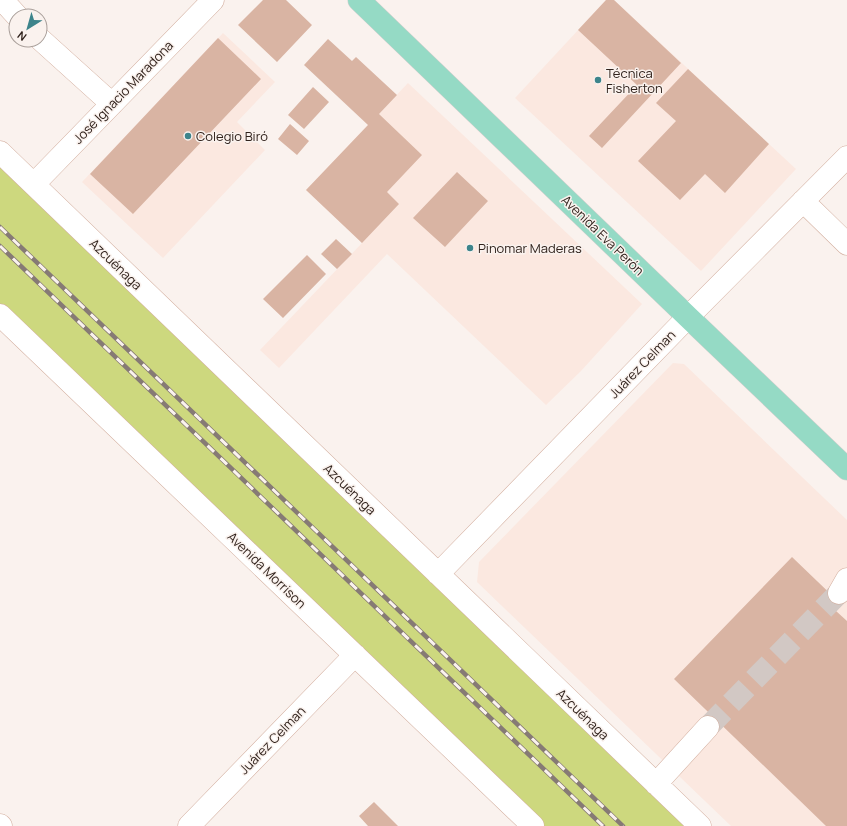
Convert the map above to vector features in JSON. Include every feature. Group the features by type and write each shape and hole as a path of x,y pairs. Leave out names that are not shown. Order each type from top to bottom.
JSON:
{"main road":[{"name":"Avenida Eva Perón","path":"359,0 847,469"}],"street":[{"name":"José Ignacio Maradona","path":"34,184 213,0"},
{"path":"48,46 112,104"},
{"name":"Azcuénaga","path":"0,152 700,826"},
{"name":"Juárez Celman","path":"438,574 688,317 847,157"},
{"path":"803,201 847,244"},
{"name":"Avenida Morrison","path":"0,315 533,826"},
{"name":"Juárez Celman","path":"189,826 354,655"},
{"path":"656,784 708,727"}],"shaded area":[{"path":"606,0 614,0 796,169 701,271 515,98"},
{"name":"Colegio Biró","path":"223,33 275,82 237,122 265,150 163,258 82,182"},
{"name":"Pinomar Maderas","path":"408,83 642,304 581,371 546,405 387,254 279,368 260,350 362,243 306,190"},
{"path":"673,363 684,364 847,520 847,826 731,826 477,582 479,562"}],"green space":[{"path":"0,152 700,826 533,826 0,315"}],"building":[{"path":"263,0 286,0 312,25 277,62 238,25"},
{"path":"606,0 614,0 681,63 602,148 589,136 637,85 578,30"},
{"path":"218,38 261,79 133,214 90,174"},
{"path":"328,39 352,61 356,57 397,95 379,114 422,155 387,192 399,204 362,243 306,190 368,125 304,65"},
{"path":"688,69 769,144 725,193 705,174 680,200 638,161 676,121 656,103"},
{"path":"313,87 329,102 304,129 288,115"},
{"path":"290,124 309,141 297,155 278,139"},
{"path":"457,172 488,201 445,247 413,218"},
{"path":"336,239 352,254 337,269 321,254"},
{"path":"307,255 326,274 283,318 263,299"},
{"path":"792,557 842,605 836,611 847,621 847,826 826,826 674,679"},
{"path":"374,802 398,826 368,826 359,816"}],"tunnel":[{"path":"708,727 839,593"}],"railway":[{"path":"0,227 623,826"},
{"path":"0,246 603,826"}],"place":[{"name":"Técnica Fisherton","path":"598,80"},
{"name":"Colegio Biró","path":"188,136"},
{"name":"Pinomar Maderas","path":"470,248"}]}
